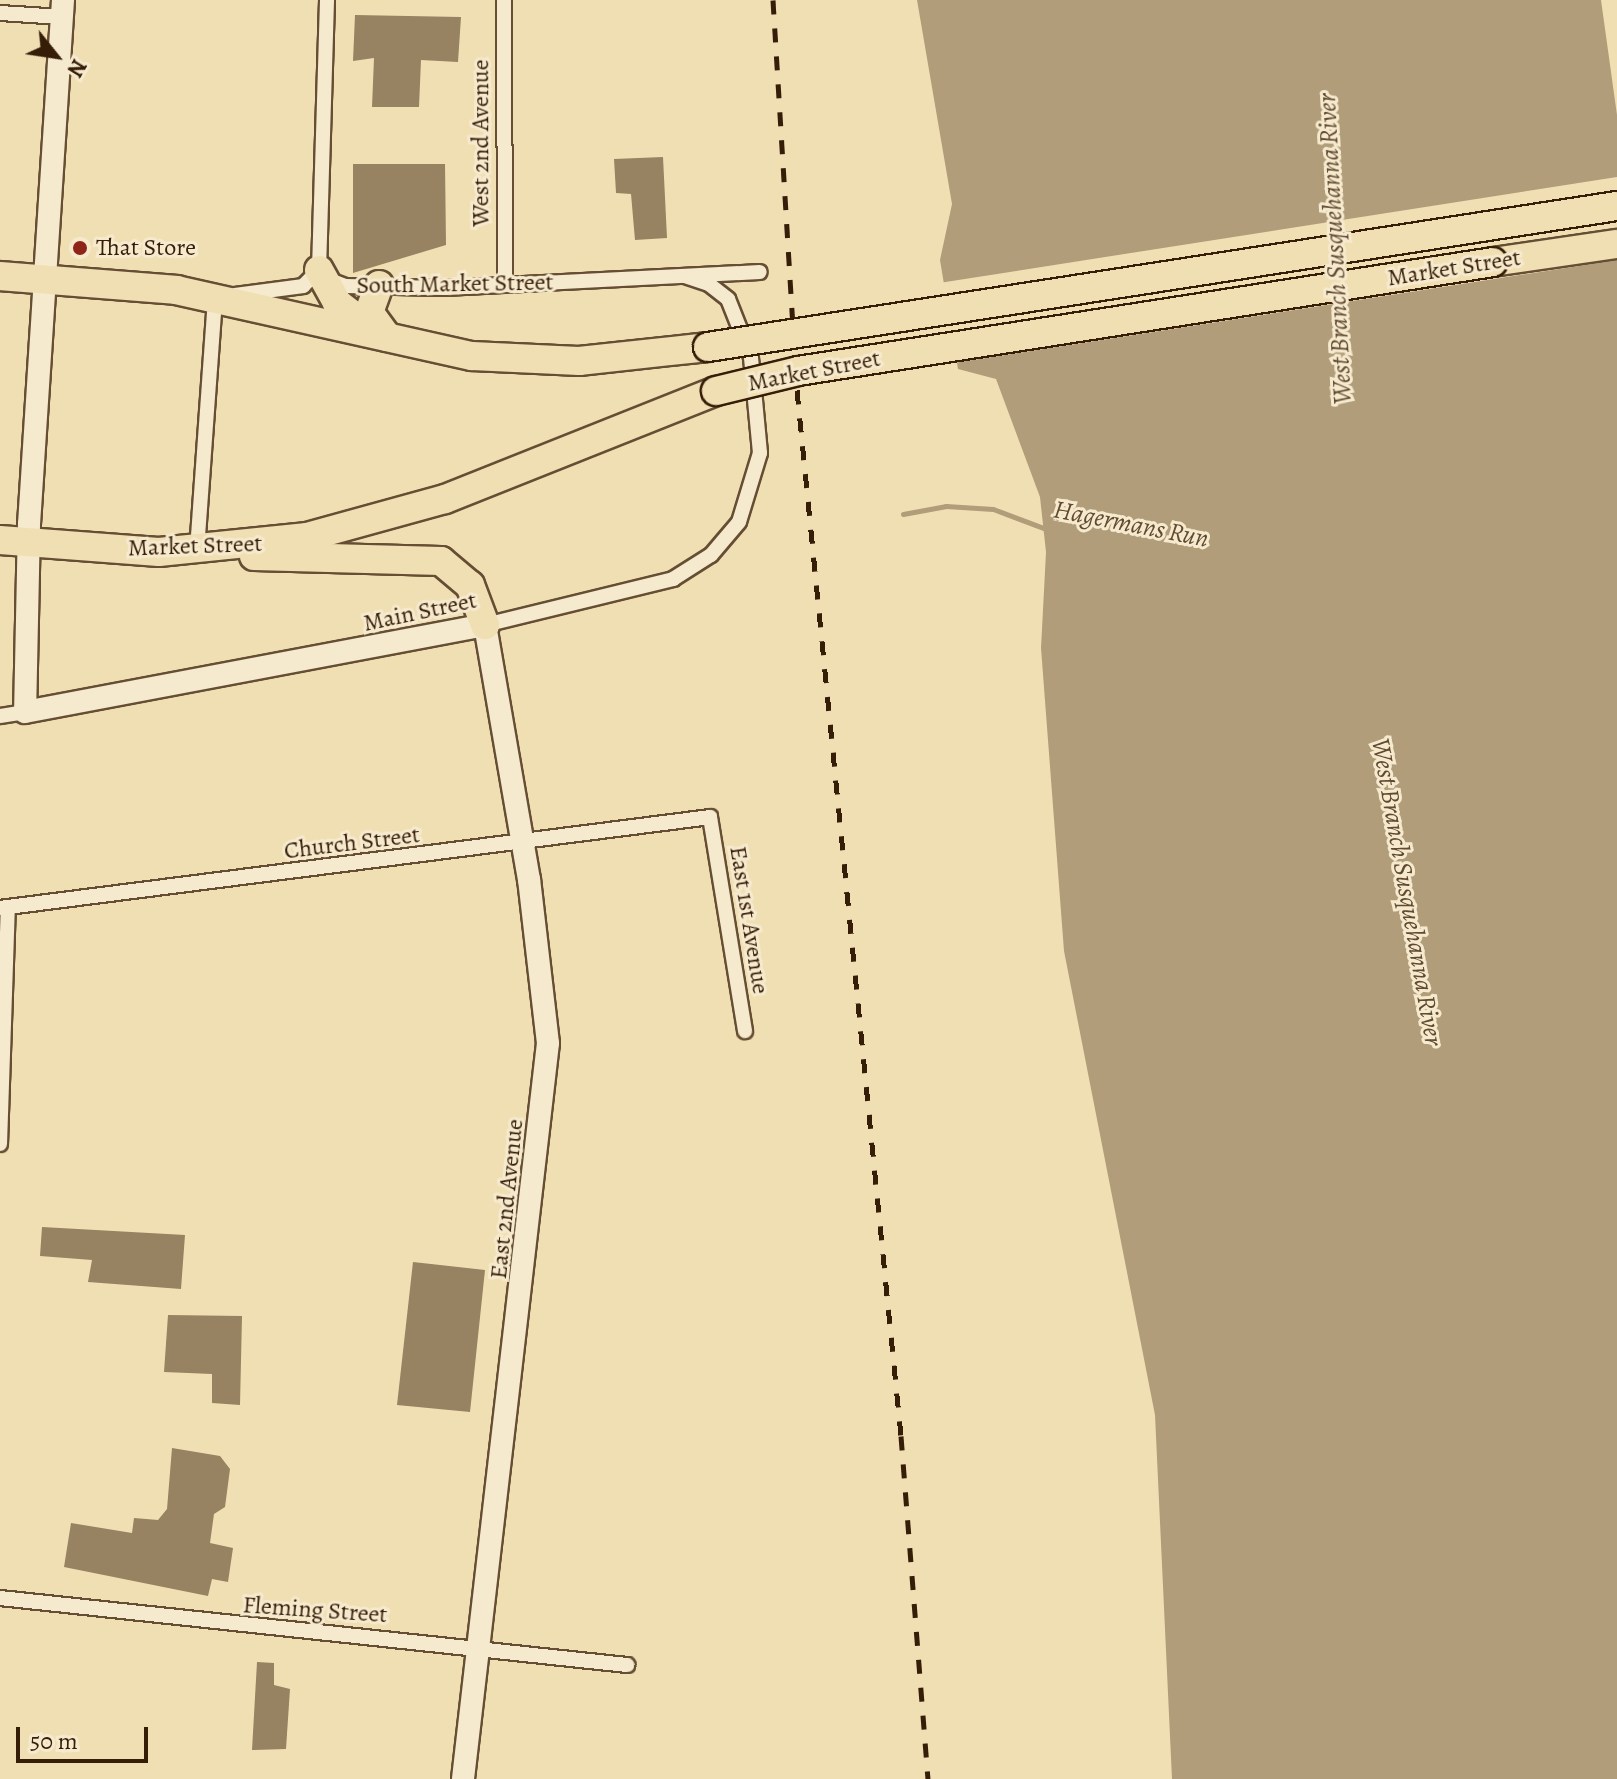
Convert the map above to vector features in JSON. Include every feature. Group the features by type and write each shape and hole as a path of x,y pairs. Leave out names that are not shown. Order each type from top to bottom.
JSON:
{"highway":[{"name":"Market Street","path":"212,298 393,343 546,361 708,347 1617,206"},
{"name":"Market Street","path":"0,540 197,550 286,541 401,514 716,391 814,369 1617,244"},
{"path":"319,270 346,312 393,343"},
{"path":"0,276 47,278 212,298"},
{"path":"379,285 369,312 393,343"},
{"path":"197,550 298,561 441,561 470,585 485,625"}],"street":[{"path":"197,550 212,298 294,289 319,270 327,0"},
{"name":"West 2nd Avenue","path":"504,0 505,285"},
{"path":"0,13 63,8 30,543 25,712"},
{"name":"South Market Street","path":"319,270 337,284 379,285 505,285 760,272"},
{"name":"South Market Street","path":"684,276 720,291 742,326 760,435"},
{"name":"Main Street","path":"0,716 485,625 659,584 699,565 745,510 756,482 760,435"},
{"name":"East 2nd Avenue","path":"463,1779 548,1043 522,842 485,625"},
{"name":"Church Street","path":"4,908 710,817"},
{"name":"East 1st Avenue","path":"710,817 745,1031"},
{"path":"0,1144 4,908"},
{"name":"Fleming Street","path":"0,1598 243,1627 479,1645 627,1665"}],"water":[{"name":"West Branch Susquehanna River","path":"917,0 1601,0 1617,115 1617,1779 1172,1779 1155,1415 1064,951 1041,648 1046,552 1040,497 996,379 958,369 940,260 952,204"}],"pier":[{"path":"1617,177 1617,260 953,363 939,283"}],"building":[{"path":"355,15 461,17 458,62 421,60 419,107 372,107 374,58 353,61"},
{"path":"663,157 667,238 635,240 631,194 616,193 614,159"},
{"path":"353,164 445,164 446,245 353,273"},
{"path":"42,1227 185,1235 181,1289 88,1282 92,1260 40,1256"},
{"path":"413,1262 485,1270 470,1412 397,1405"},
{"path":"168,1315 242,1316 240,1405 212,1403 212,1374 164,1372"},
{"path":"172,1448 220,1456 230,1469 225,1507 214,1514 210,1543 233,1548 228,1582 212,1579 208,1596 64,1567 71,1523 132,1533 134,1518 158,1520 167,1509"},
{"path":"257,1662 274,1663 274,1685 290,1689 286,1749 252,1750"}],"waterway":[{"name":"Hagermans Run","path":"903,514 946,506 993,509 1049,530"}],"railway":[{"path":"773,0 797,390 901,1436 928,1779"}],"place":[{"name":"That Store","path":"80,248"}]}
